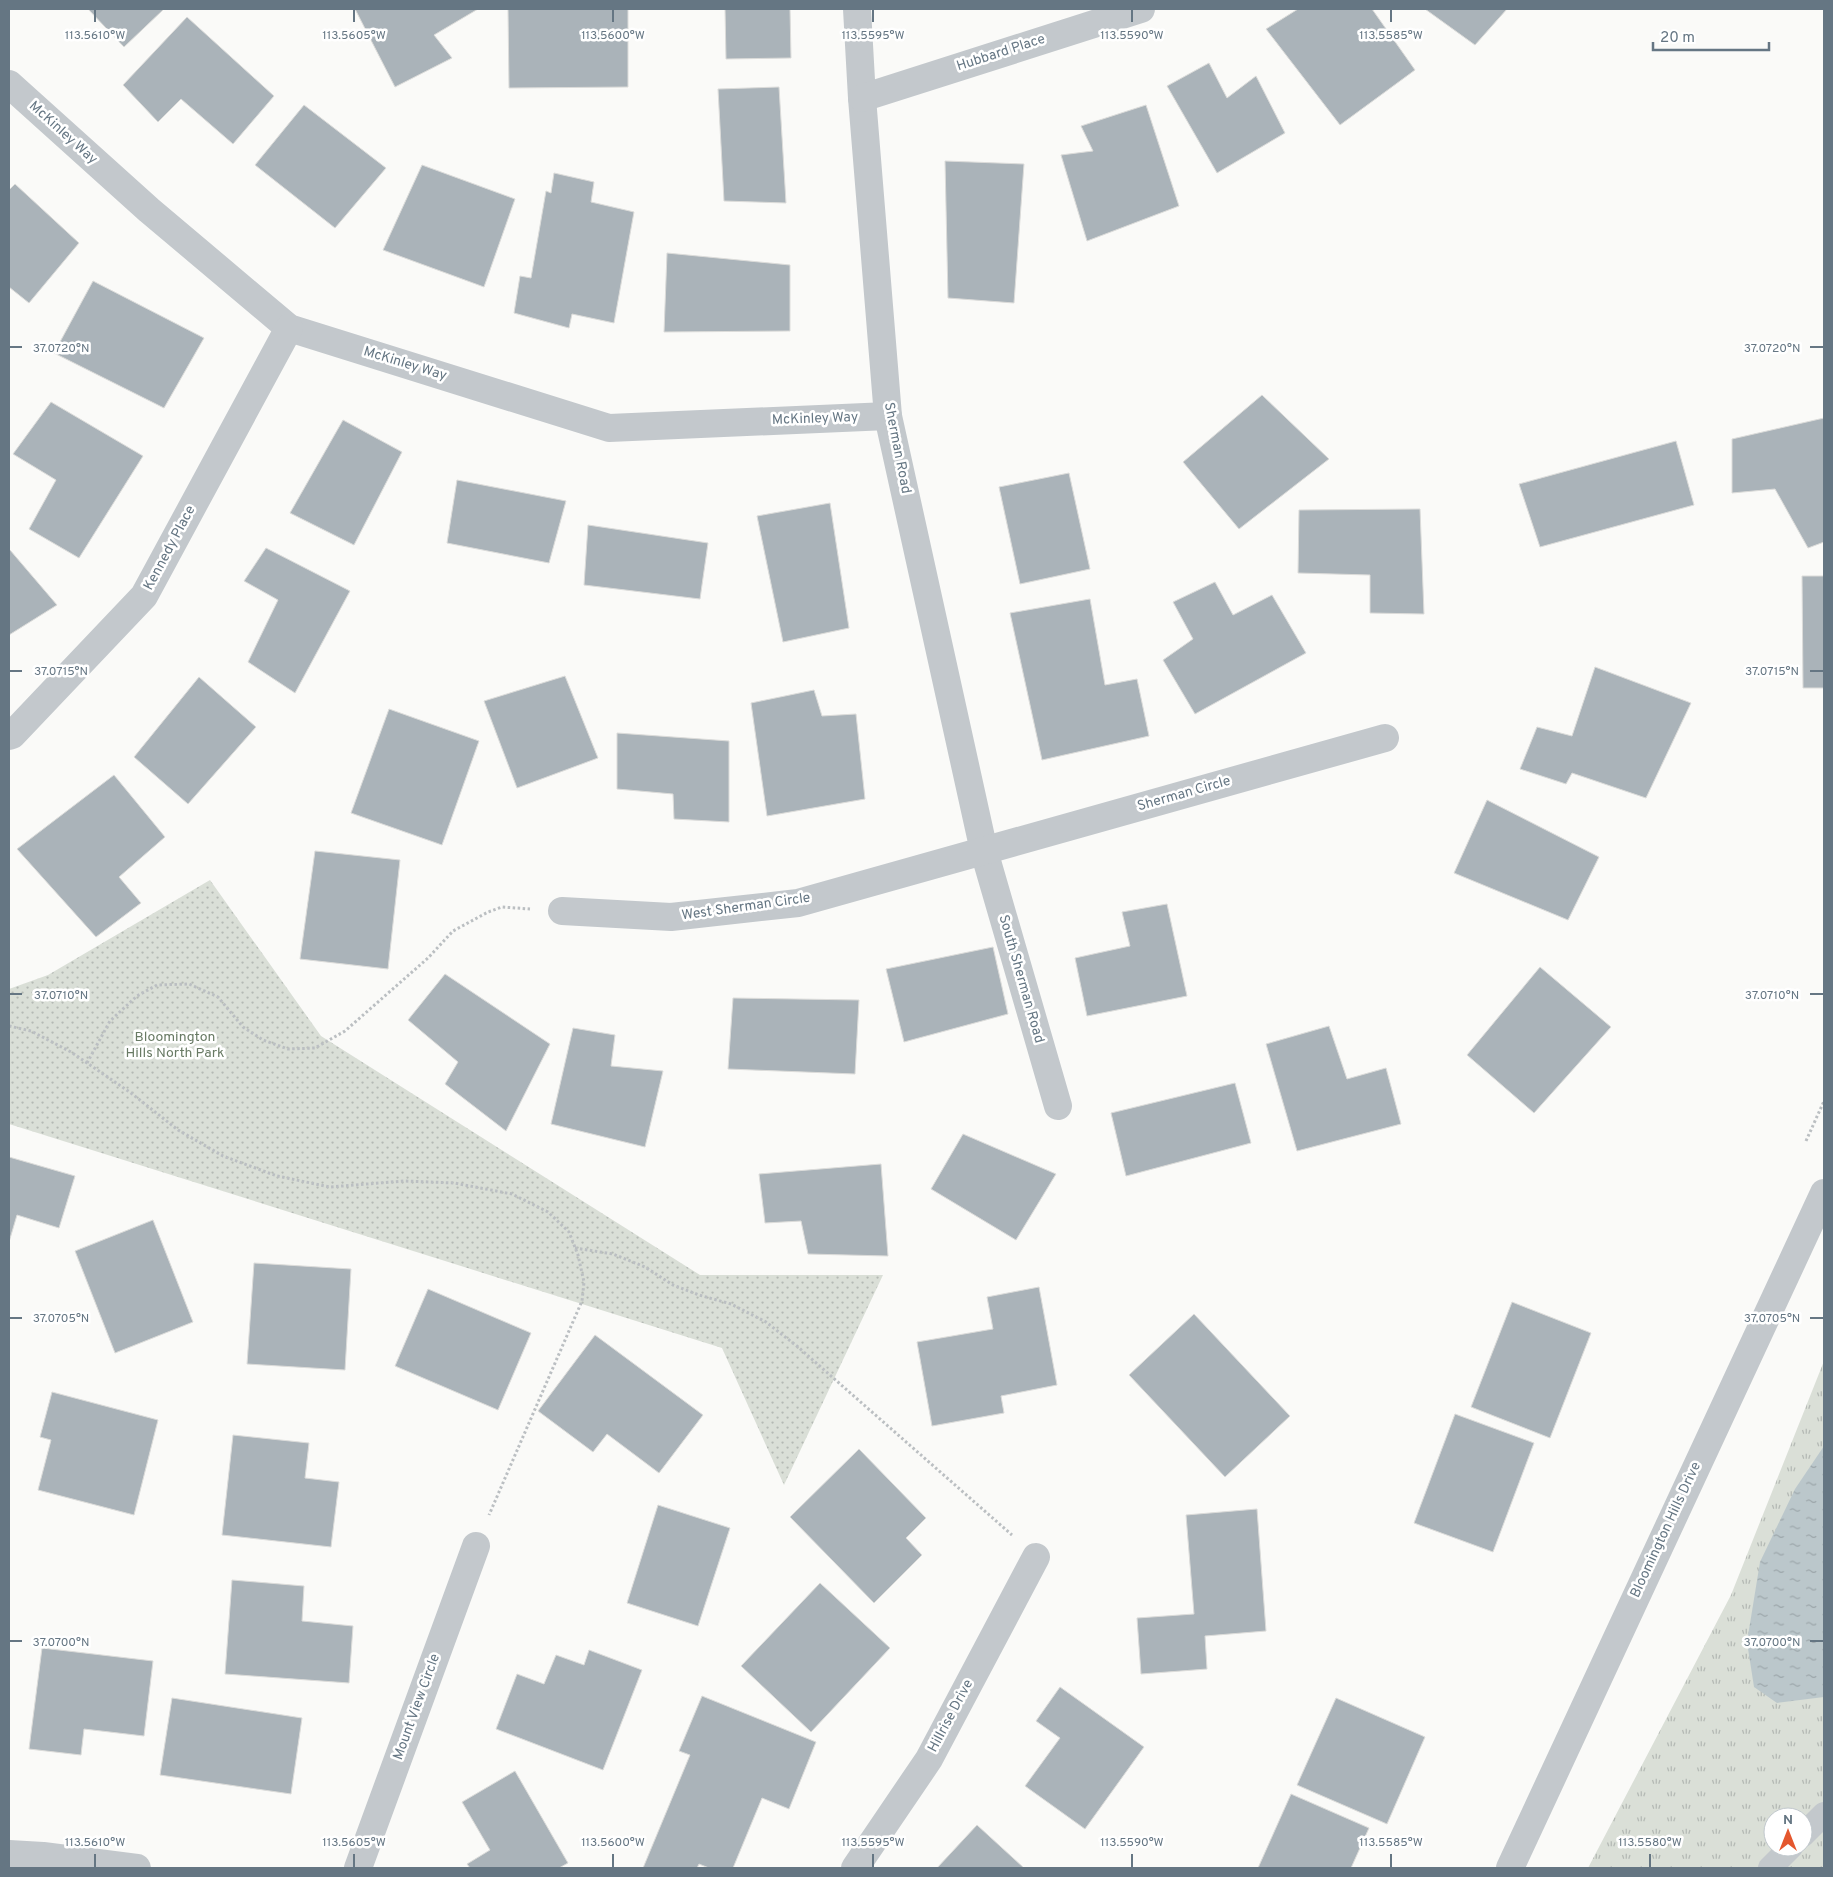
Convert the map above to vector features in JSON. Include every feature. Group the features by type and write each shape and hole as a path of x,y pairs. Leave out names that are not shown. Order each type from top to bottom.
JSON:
{"street":[{"name":"Sherman Road","path":"857,9 862,98 888,416 984,851"},
{"name":"Hubbard Place","path":"862,98 1140,9"},
{"name":"McKinley Way","path":"9,84 149,210 289,328 609,428 888,416"},
{"name":"Kennedy Place","path":"9,736 144,596 289,328"},
{"name":"Sherman Circle","path":"984,851 1385,738"},
{"name":"West Sherman Circle","path":"562,911 671,917 798,902 984,851"},
{"name":"South Sherman Road","path":"984,851 1058,1106"},
{"name":"Bloomington Hills Drive","path":"1510,1868 1824,1193"},
{"name":"Mount View Circle","path":"358,1868 476,1546"},
{"name":"Hillrise Drive","path":"855,1868 928,1759 1036,1557"},
{"path":"9,1854 43,1856 137,1868"}],"lane":[{"path":"1813,1825 1824,1814"},
{"path":"1770,1868 1781,1857"}],"path":[{"path":"87,1063 110,1021 137,996 157,985 189,984 218,997 243,1027 263,1040 288,1049 315,1048 345,1031 428,958 453,931 479,916 502,907 562,911"},
{"path":"9,1026 31,1031 71,1052 131,1093 178,1130 224,1156 241,1163 277,1176 330,1186 404,1181 444,1183 512,1194 548,1212 569,1232 584,1282 582,1301 476,1546"},
{"path":"1806,1141 1824,1101"},
{"path":"575,1248 613,1254 645,1267 674,1285 730,1304 766,1322 798,1347 1036,1557"}],"green space":[{"name":"Bloomington Hills North Park","path":"210,880 321,1036 700,1275 883,1275 784,1485 722,1348 9,1124 9,989 48,975"},
{"path":"1824,1361 1824,1868 1588,1868 1731,1595"}],"water":[{"path":"1824,1446 1824,1697 1777,1703 1754,1687 1747,1642 1760,1562 1795,1489"}],"building":[{"path":"88,9 164,9 124,47"},
{"path":"355,9 478,9 434,35 452,58 395,87"},
{"path":"508,9 628,9 628,87 509,88"},
{"path":"725,9 790,9 791,58 726,59"},
{"path":"1298,9 1372,9 1415,70 1340,125 1266,29"},
{"path":"1425,9 1507,9 1475,45"},
{"path":"187,17 274,96 233,144 181,99 158,122 123,85"},
{"path":"1209,63 1227,98 1256,76 1285,133 1217,173 1167,86"},
{"path":"779,87 786,203 724,201 718,89"},
{"path":"304,105 386,168 335,228 255,165"},
{"path":"1146,105 1179,206 1087,241 1061,155 1093,151 1081,126"},
{"path":"945,161 1024,164 1014,303 948,298"},
{"path":"422,165 515,199 484,287 383,250"},
{"path":"554,173 594,182 591,202 634,212 614,323 572,314 569,328 514,313 520,276 531,278 546,191 551,193"},
{"path":"15,184 79,243 29,303 9,287 9,190"},
{"path":"667,253 790,265 790,331 664,332"},
{"path":"93,281 204,338 164,408 54,353"},
{"path":"1262,395 1329,459 1239,529 1183,462"},
{"path":"51,402 143,456 79,558 29,529 56,480 13,454"},
{"path":"1824,418 1824,542 1808,548 1775,489 1732,493 1732,439"},
{"path":"343,420 402,452 354,545 290,513"},
{"path":"1676,441 1694,505 1540,547 1519,484"},
{"path":"1069,473 1090,569 1020,584 999,487"},
{"path":"457,480 566,501 549,563 447,543"},
{"path":"830,503 849,628 783,642 757,516"},
{"path":"1420,509 1424,614 1370,613 1370,575 1298,573 1299,510"},
{"path":"588,525 708,543 700,599 584,585"},
{"path":"266,548 350,591 295,693 248,662 278,600 244,581"},
{"path":"9,551 57,605 9,635"},
{"path":"1802,576 1824,576 1824,688 1803,688"},
{"path":"1215,582 1233,615 1272,595 1306,653 1195,714 1163,660 1193,639 1173,602"},
{"path":"1090,599 1105,685 1137,679 1149,736 1042,760 1010,613"},
{"path":"1595,667 1691,703 1646,798 1572,773 1566,784 1520,769 1537,727 1572,736"},
{"path":"565,676 598,758 517,788 484,701"},
{"path":"199,677 256,727 188,804 134,757"},
{"path":"814,690 822,716 856,714 865,799 767,816 751,703"},
{"path":"389,709 479,741 442,845 351,813"},
{"path":"617,733 729,741 729,822 674,819 673,794 617,789"},
{"path":"114,775 165,837 119,877 141,903 96,937 17,849"},
{"path":"1487,800 1599,857 1568,920 1454,873"},
{"path":"315,851 400,860 388,969 300,959"},
{"path":"1167,904 1187,996 1087,1016 1075,958 1130,946 1122,912"},
{"path":"993,947 1008,1014 904,1042 886,969"},
{"path":"1540,967 1611,1027 1534,1113 1467,1055"},
{"path":"445,974 550,1044 506,1131 445,1084 458,1062 408,1020"},
{"path":"733,998 859,1000 855,1074 728,1069"},
{"path":"1329,1026 1347,1079 1386,1068 1401,1124 1297,1151 1266,1044"},
{"path":"573,1028 615,1035 611,1066 663,1071 645,1147 551,1124"},
{"path":"1235,1083 1251,1143 1126,1176 1111,1113"},
{"path":"963,1134 1056,1174 1016,1240 931,1189"},
{"path":"9,1157 75,1176 59,1228 17,1215 9,1242"},
{"path":"881,1164 888,1256 808,1254 801,1221 765,1223 759,1174"},
{"path":"153,1220 193,1322 115,1353 75,1251"},
{"path":"254,1263 351,1269 345,1370 247,1364"},
{"path":"1039,1287 1057,1385 1001,1396 1004,1413 932,1426 917,1342 993,1329 987,1297"},
{"path":"428,1289 531,1333 498,1410 395,1366"},
{"path":"1512,1302 1591,1333 1550,1438 1471,1407"},
{"path":"1194,1314 1290,1416 1225,1477 1129,1375"},
{"path":"595,1335 703,1415 659,1473 607,1434 593,1452 538,1411"},
{"path":"52,1392 158,1420 134,1515 38,1490 51,1440 40,1437"},
{"path":"1455,1414 1534,1443 1493,1552 1414,1523"},
{"path":"233,1435 309,1443 305,1478 339,1482 331,1547 222,1535"},
{"path":"859,1449 926,1518 906,1538 922,1555 874,1603 790,1517"},
{"path":"658,1505 730,1528 698,1626 627,1603"},
{"path":"1257,1509 1266,1631 1205,1636 1207,1669 1141,1674 1137,1618 1194,1614 1186,1515"},
{"path":"232,1580 304,1586 302,1621 353,1626 349,1683 225,1674"},
{"path":"820,1583 890,1648 811,1732 741,1666"},
{"path":"42,1648 153,1661 144,1736 84,1729 81,1755 29,1749"},
{"path":"589,1650 642,1670 603,1770 496,1729 517,1674 544,1684 556,1655 584,1665"},
{"path":"1060,1687 1144,1747 1085,1829 1025,1786 1060,1738 1036,1721"},
{"path":"702,1696 816,1742 789,1809 762,1798 733,1868 709,1868 699,1864 697,1868 643,1868 690,1755 679,1751"},
{"path":"172,1698 302,1718 291,1794 160,1775"},
{"path":"1336,1698 1425,1737 1387,1824 1297,1785"},
{"path":"515,1771 568,1863 559,1868 470,1868 467,1864 490,1850 462,1802"},
{"path":"1291,1794 1369,1828 1351,1868 1258,1868"},
{"path":"977,1825 1024,1868 937,1868"}]}
